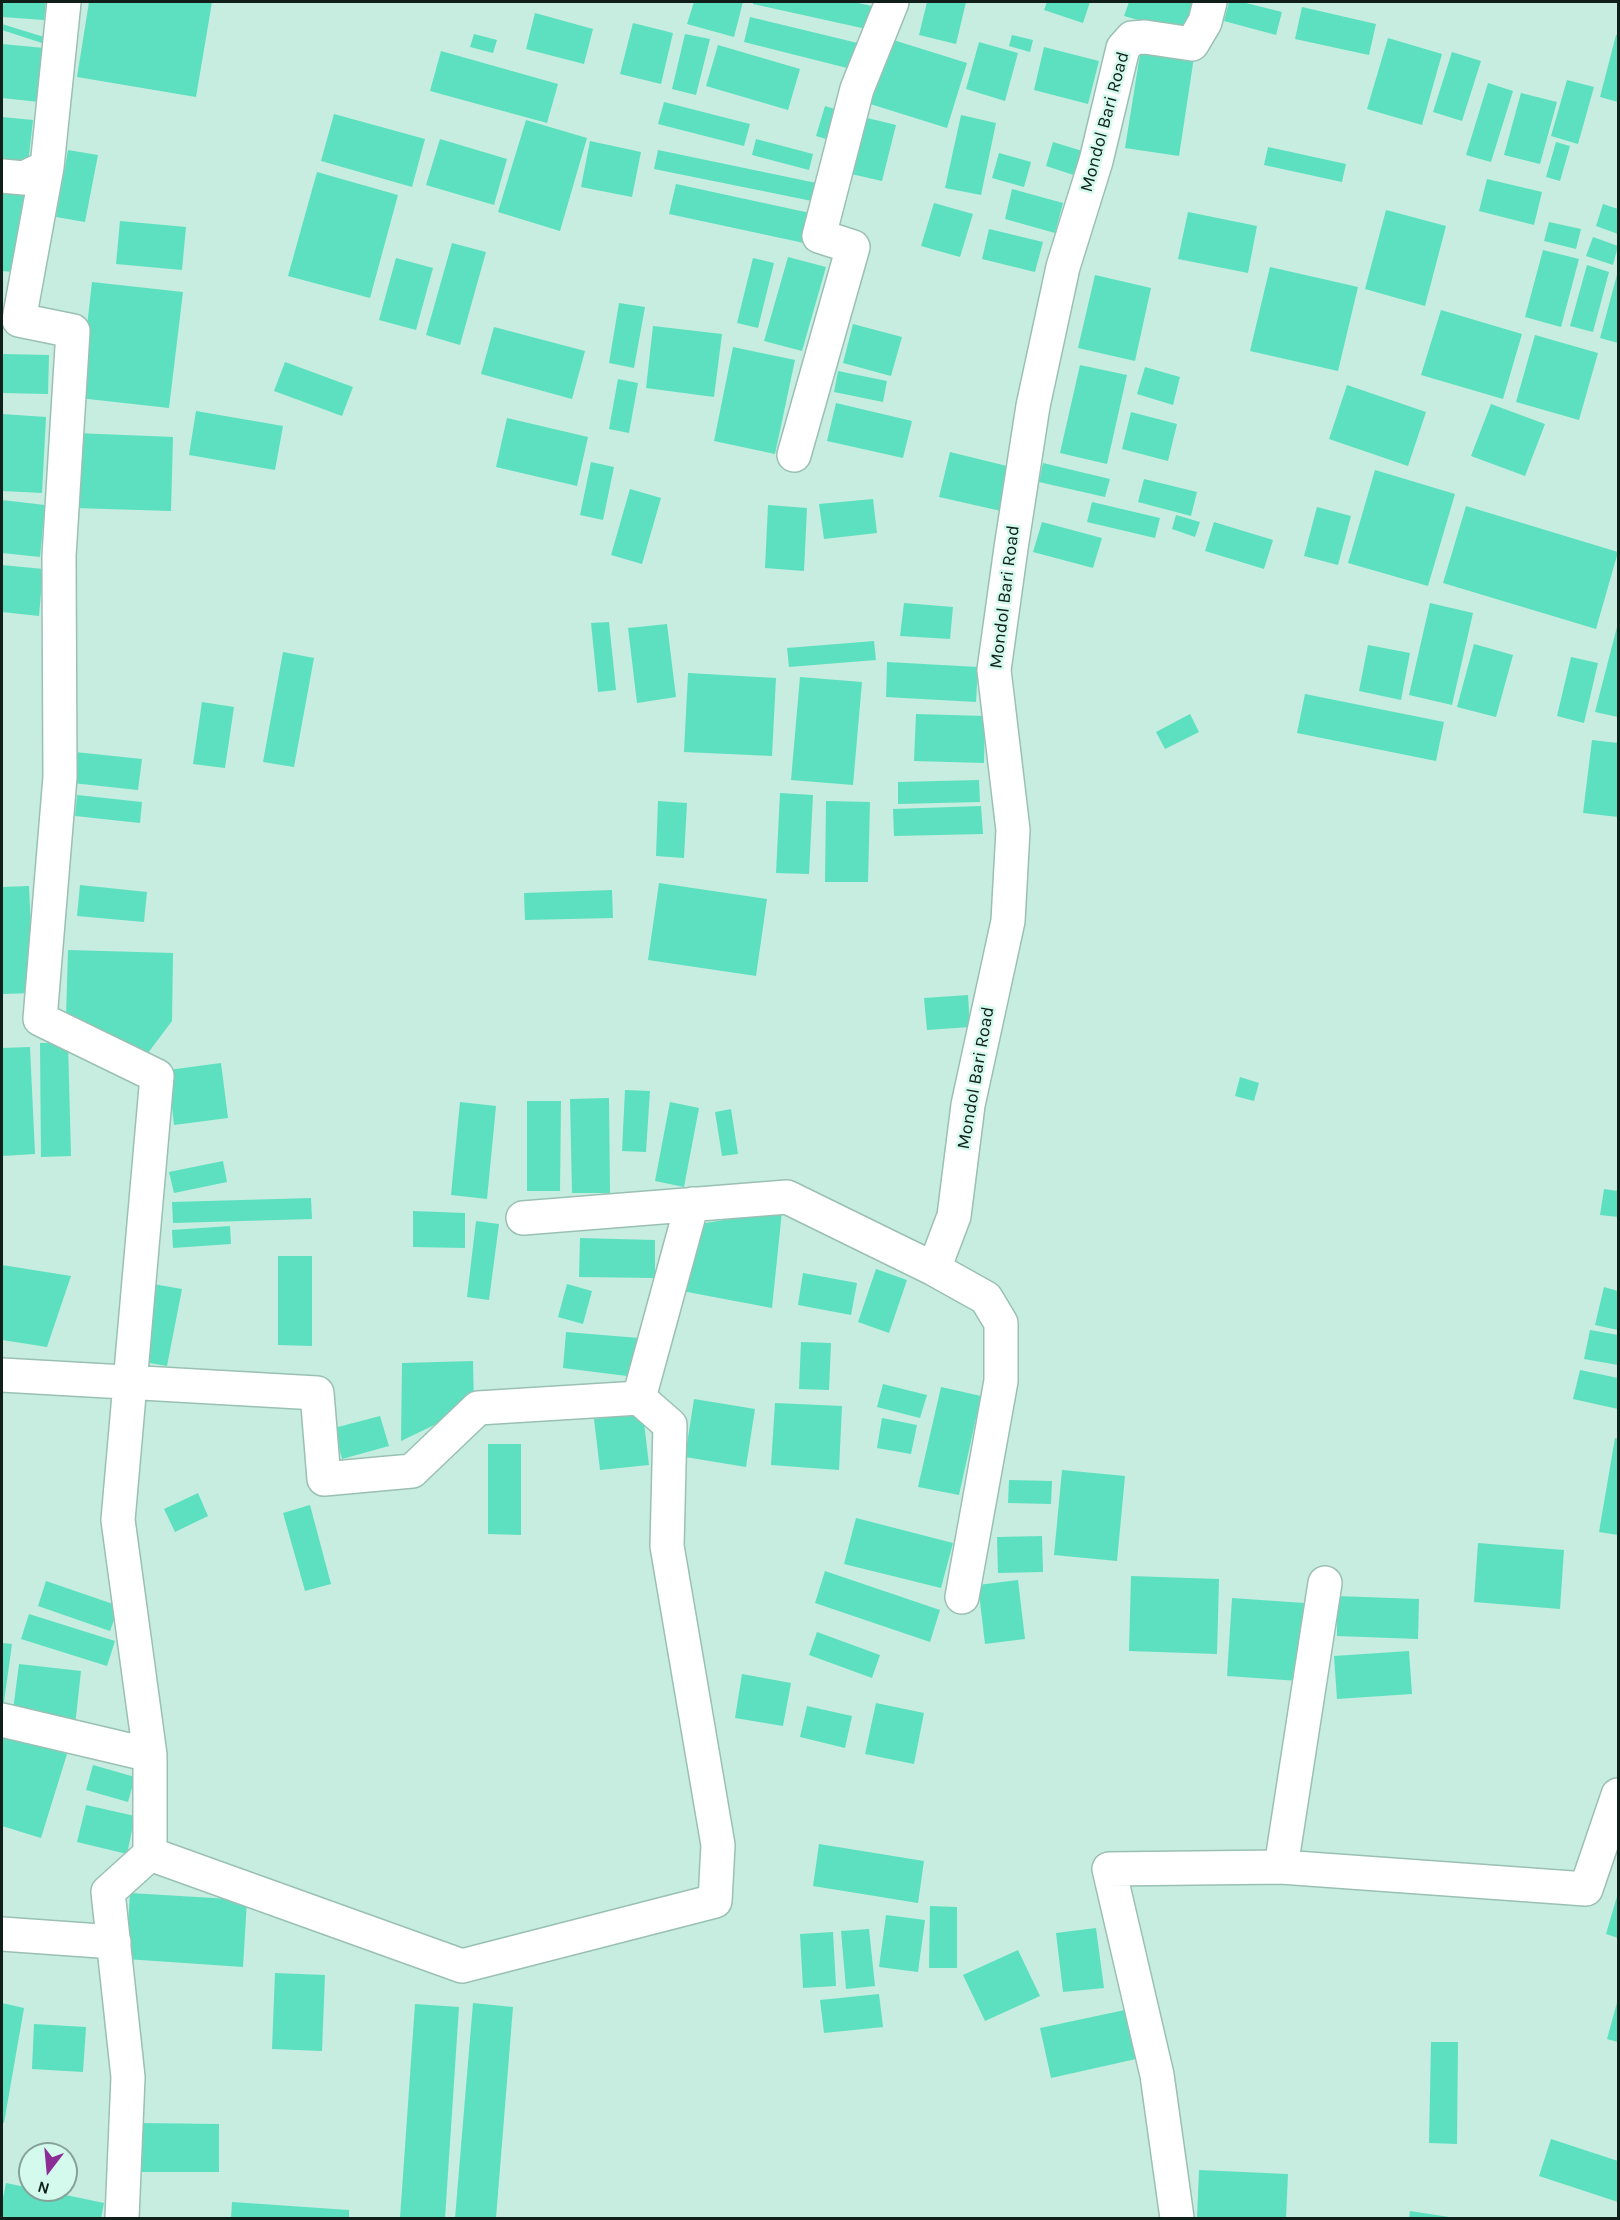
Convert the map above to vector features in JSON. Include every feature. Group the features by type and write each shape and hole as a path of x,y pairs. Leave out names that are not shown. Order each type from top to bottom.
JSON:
{"street":[{"path":"64,2 46,167 19,320 73,331 59,556 60,777 40,1019 157,1076 118,1520 150,1755 150,1854 108,1892 128,2077 122,2218"},
{"path":"794,455 853,247 819,236 857,89 892,2"},
{"name":"Mondol Bari Road","path":"934,1269 954,1216 968,1105 1008,921 1013,830 994,670 1033,406 1061,279 1096,161 1124,48 1132,38 1145,37 1192,44 1205,22 1210,2"},
{"path":"2,176 24,178 46,167"},
{"path":"523,1218 787,1197 934,1269 986,1298 1001,1323 1001,1381 962,1597"},
{"path":"639,1398 692,1204"},
{"path":"2,1375 317,1393 324,1479 412,1471 478,1408 639,1398 670,1425 667,1546 718,1845 715,1901 462,1966 150,1854"},
{"path":"1281,1867 1325,1583"},
{"path":"2,1720 150,1755"},
{"path":"1177,2218 1157,2075 1109,1869 1281,1867 1586,1889 1618,1795"},
{"path":"2,1934 114,1942"}],"building":[{"path":"2,2 46,2 44,20 2,17"},
{"path":"89,2 212,2 196,97 77,77"},
{"path":"694,2 743,2 734,37 687,24"},
{"path":"753,2 854,2 876,7 871,30 753,4"},
{"path":"927,2 966,2 956,44 919,35"},
{"path":"1047,2 1090,2 1083,23 1044,10"},
{"path":"1129,2 1194,2 1185,33 1124,16"},
{"path":"1229,2 1242,2 1282,12 1276,35 1224,21"},
{"path":"1302,7 1376,24 1369,55 1295,39"},
{"path":"535,13 593,29 584,64 526,49"},
{"path":"750,17 866,45 859,71 744,42"},
{"path":"633,23 673,33 661,84 620,74"},
{"path":"2,24 44,37 42,43 2,30"},
{"path":"474,34 497,40 493,53 470,47"},
{"path":"685,34 710,39 696,95 672,89"},
{"path":"1012,35 1033,40 1030,52 1009,46"},
{"path":"1616,35 1618,35 1618,102 1600,97"},
{"path":"887,38 967,63 947,128 867,103"},
{"path":"1388,38 1442,54 1422,125 1367,109"},
{"path":"979,42 1018,53 1005,101 966,89"},
{"path":"2,44 44,48 39,102 2,98"},
{"path":"718,45 800,69 788,110 706,86"},
{"path":"1044,47 1099,61 1088,104 1034,90"},
{"path":"1141,48 1194,57 1179,156 1125,148"},
{"path":"441,51 558,84 547,123 430,91"},
{"path":"1452,52 1481,61 1462,121 1433,112"},
{"path":"1567,80 1594,87 1578,144 1551,136"},
{"path":"1488,83 1513,91 1491,162 1466,155"},
{"path":"1521,93 1557,102 1540,164 1504,155"},
{"path":"664,102 750,124 744,146 658,124"},
{"path":"825,106 844,112 836,142 816,136"},
{"path":"334,114 425,139 412,187 321,161"},
{"path":"851,114 896,125 882,181 838,171"},
{"path":"961,115 996,123 981,195 945,188"},
{"path":"2,117 33,120 27,173 2,170"},
{"path":"526,120 587,138 560,231 498,212"},
{"path":"440,139 507,159 494,205 426,185"},
{"path":"756,139 813,154 809,170 752,155"},
{"path":"590,141 641,152 632,197 581,187"},
{"path":"1053,142 1092,154 1083,178 1046,166"},
{"path":"1556,142 1570,146 1560,181 1546,177"},
{"path":"1268,147 1346,164 1342,182 1264,165"},
{"path":"68,150 98,155 85,222 56,217"},
{"path":"658,150 826,185 822,203 654,169"},
{"path":"999,153 1031,162 1024,187 992,178"},
{"path":"317,172 398,195 370,298 288,276"},
{"path":"1487,179 1542,192 1534,225 1479,211"},
{"path":"676,184 810,213 804,243 669,214"},
{"path":"2,189 29,191 22,273 2,271"},
{"path":"1012,189 1063,203 1055,233 1005,219"},
{"path":"934,203 973,214 960,257 921,246"},
{"path":"1603,204 1618,209 1618,234 1596,226"},
{"path":"1386,210 1446,226 1425,306 1365,289"},
{"path":"1188,212 1257,226 1248,273 1178,259"},
{"path":"120,221 186,227 182,270 116,264"},
{"path":"1549,222 1581,229 1576,249 1544,241"},
{"path":"989,229 1043,242 1035,272 982,259"},
{"path":"1593,237 1618,246 1613,265 1586,256"},
{"path":"452,243 486,252 460,345 426,335"},
{"path":"1543,250 1579,259 1561,327 1525,317"},
{"path":"788,257 826,267 802,351 764,341"},
{"path":"396,258 433,268 416,330 379,320"},
{"path":"753,258 774,263 758,328 737,323"},
{"path":"1587,265 1609,272 1593,332 1570,326"},
{"path":"1270,267 1358,287 1338,371 1250,351"},
{"path":"1618,271 1618,343 1600,338"},
{"path":"1095,275 1151,288 1135,361 1078,348"},
{"path":"92,282 183,292 169,408 79,398"},
{"path":"619,303 645,307 634,368 609,363"},
{"path":"1441,310 1522,334 1503,399 1421,375"},
{"path":"853,324 902,337 891,376 843,363"},
{"path":"653,326 722,334 714,397 646,388"},
{"path":"494,327 585,351 572,399 481,374"},
{"path":"1535,335 1598,353 1579,420 1516,402"},
{"path":"733,347 795,360 775,454 714,441"},
{"path":"2,354 49,355 48,394 2,393"},
{"path":"285,362 353,387 342,416 274,391"},
{"path":"1080,365 1127,375 1107,464 1060,453"},
{"path":"1145,367 1180,377 1173,405 1137,394"},
{"path":"838,371 887,381 883,402 834,392"},
{"path":"618,379 638,383 629,433 609,429"},
{"path":"1347,385 1426,412 1408,466 1329,439"},
{"path":"836,403 912,421 903,458 827,441"},
{"path":"1491,404 1545,424 1525,476 1471,456"},
{"path":"196,411 283,426 275,470 189,455"},
{"path":"1131,412 1177,424 1168,461 1122,449"},
{"path":"2,414 46,417 42,493 2,491"},
{"path":"507,418 588,437 577,486 496,467"},
{"path":"76,433 173,437 171,511 74,508"},
{"path":"950,452 1011,467 1001,511 939,497"},
{"path":"591,462 614,467 603,520 580,515"},
{"path":"1043,463 1110,479 1105,497 1039,482"},
{"path":"1375,470 1455,494 1428,586 1348,563"},
{"path":"1144,479 1197,492 1191,516 1138,502"},
{"path":"630,489 661,498 642,564 611,555"},
{"path":"873,499 877,533 824,539 819,504"},
{"path":"2,500 45,505 40,557 2,553"},
{"path":"1092,502 1160,518 1155,538 1087,522"},
{"path":"768,505 807,508 804,571 765,568"},
{"path":"1466,506 1618,552 1596,629 1443,583"},
{"path":"1317,507 1351,516 1338,565 1304,556"},
{"path":"1176,515 1200,522 1195,537 1172,529"},
{"path":"1042,522 1102,538 1093,568 1033,552"},
{"path":"1214,522 1273,540 1264,569 1205,551"},
{"path":"2,565 43,569 39,616 2,612"},
{"path":"904,603 953,607 950,639 900,636"},
{"path":"1430,603 1473,613 1452,705 1409,695"},
{"path":"609,622 616,690 598,692 591,623"},
{"path":"1618,623 1618,717 1595,712"},
{"path":"667,624 676,697 637,703 628,628"},
{"path":"874,641 876,660 789,667 787,648"},
{"path":"1474,644 1513,655 1496,717 1457,707"},
{"path":"1368,645 1410,653 1401,700 1359,691"},
{"path":"283,652 314,658 294,767 263,762"},
{"path":"1571,657 1598,663 1584,723 1557,716"},
{"path":"887,662 978,667 976,702 886,697"},
{"path":"688,673 776,678 772,756 684,752"},
{"path":"800,677 862,682 853,785 791,780"},
{"path":"1305,694 1444,722 1436,761 1297,733"},
{"path":"202,702 234,707 225,768 193,764"},
{"path":"916,714 985,716 984,763 914,761"},
{"path":"1190,714 1199,732 1165,749 1156,732"},
{"path":"1592,740 1618,743 1618,817 1583,813"},
{"path":"75,752 142,759 138,790 72,783"},
{"path":"979,780 980,802 898,804 898,782"},
{"path":"780,793 813,795 809,874 776,873"},
{"path":"77,795 142,802 140,823 75,816"},
{"path":"658,801 687,803 684,858 656,856"},
{"path":"826,801 870,802 868,882 825,882"},
{"path":"981,806 983,834 894,836 893,809"},
{"path":"659,883 767,899 756,976 648,960"},
{"path":"80,885 147,892 144,922 77,916"},
{"path":"29,886 34,993 2,994 2,887"},
{"path":"612,890 613,918 525,920 524,893"},
{"path":"68,950 173,953 172,1021 148,1053 66,1018"},
{"path":"968,995 970,1027 927,1030 924,998"},
{"path":"40,1043 68,1043 71,1156 41,1157"},
{"path":"30,1047 35,1154 2,1156 2,1048"},
{"path":"221,1063 228,1118 174,1125 168,1070"},
{"path":"1240,1077 1259,1083 1254,1101 1235,1096"},
{"path":"625,1090 650,1091 646,1152 622,1151"},
{"path":"609,1098 610,1193 572,1193 570,1099"},
{"path":"527,1101 561,1101 560,1191 527,1191"},
{"path":"460,1102 496,1106 487,1199 451,1195"},
{"path":"670,1102 699,1108 684,1187 655,1181"},
{"path":"731,1109 738,1154 722,1156 715,1112"},
{"path":"223,1161 227,1182 174,1193 169,1172"},
{"path":"1604,1189 1618,1191 1618,1217 1600,1215"},
{"path":"311,1198 312,1219 173,1223 172,1202"},
{"path":"413,1211 465,1213 465,1248 413,1247"},
{"path":"782,1211 772,1308 682,1291 699,1224"},
{"path":"476,1221 499,1224 489,1300 467,1297"},
{"path":"230,1226 231,1244 173,1248 172,1230"},
{"path":"580,1238 655,1240 655,1278 579,1277"},
{"path":"278,1256 312,1256 312,1346 278,1345"},
{"path":"2,1265 71,1276 47,1347 2,1340"},
{"path":"876,1269 907,1280 889,1333 858,1322"},
{"path":"803,1273 857,1283 851,1315 798,1305"},
{"path":"153,1284 182,1289 167,1366 138,1361"},
{"path":"567,1284 592,1291 583,1324 558,1317"},
{"path":"1604,1287 1618,1291 1618,1330 1595,1325"},
{"path":"1590,1330 1618,1335 1618,1365 1584,1359"},
{"path":"566,1332 639,1338 627,1376 563,1368"},
{"path":"801,1342 831,1343 829,1390 799,1389"},
{"path":"473,1361 474,1406 401,1441 402,1363"},
{"path":"1580,1370 1618,1378 1618,1409 1573,1399"},
{"path":"883,1384 927,1395 920,1418 877,1407"},
{"path":"941,1387 981,1396 959,1495 918,1487"},
{"path":"694,1399 755,1409 746,1467 685,1457"},
{"path":"775,1403 842,1406 839,1470 771,1465"},
{"path":"643,1414 649,1465 600,1470 594,1419"},
{"path":"380,1416 389,1446 342,1459 334,1428"},
{"path":"882,1418 917,1425 911,1454 877,1448"},
{"path":"1615,1438 1618,1439 1618,1535 1599,1532"},
{"path":"488,1444 521,1444 521,1535 488,1534"},
{"path":"1062,1470 1125,1476 1117,1561 1054,1555"},
{"path":"1009,1480 1052,1481 1051,1504 1008,1503"},
{"path":"198,1493 208,1516 175,1532 164,1509"},
{"path":"310,1505 331,1584 305,1591 283,1513"},
{"path":"856,1518 953,1543 941,1588 844,1564"},
{"path":"1042,1536 1043,1572 998,1573 997,1537"},
{"path":"1478,1543 1564,1550 1560,1609 1474,1602"},
{"path":"825,1571 940,1610 930,1642 815,1603"},
{"path":"1131,1576 1219,1579 1217,1654 1129,1651"},
{"path":"1018,1580 1025,1639 985,1644 978,1585"},
{"path":"46,1581 119,1606 110,1631 38,1606"},
{"path":"1337,1596 1419,1599 1418,1639 1337,1636"},
{"path":"1232,1598 1304,1603 1299,1681 1227,1676"},
{"path":"29,1614 115,1641 107,1666 21,1639"},
{"path":"817,1632 880,1655 872,1678 809,1655"},
{"path":"2,1643 12,1644 3,1709 2,1709"},
{"path":"1409,1651 1412,1694 1337,1699 1334,1656"},
{"path":"19,1664 81,1671 75,1726 12,1718"},
{"path":"742,1674 791,1683 783,1726 735,1718"},
{"path":"876,1703 924,1713 914,1764 865,1754"},
{"path":"807,1706 852,1716 845,1748 800,1737"},
{"path":"2,1734 67,1754 41,1838 2,1826"},
{"path":"93,1765 135,1777 128,1802 86,1790"},
{"path":"86,1805 135,1816 127,1854 77,1842"},
{"path":"819,1844 924,1861 918,1903 813,1886"},
{"path":"130,1893 247,1900 243,1967 126,1959"},
{"path":"1618,1893 1618,1938 1606,1934"},
{"path":"930,1906 957,1907 957,1968 929,1968"},
{"path":"886,1915 925,1920 918,1972 879,1967"},
{"path":"1096,1928 1104,1988 1063,1992 1056,1933"},
{"path":"869,1929 875,1986 846,1989 841,1931"},
{"path":"833,1932 836,1986 803,1988 800,1934"},
{"path":"1018,1950 1040,1996 985,2021 963,1975"},
{"path":"275,1973 325,1975 322,2051 272,2049"},
{"path":"879,1994 883,2027 824,2033 820,2000"},
{"path":"1618,1999 1618,2042 1607,2039"},
{"path":"2,2003 24,2008 4,2123 2,2122"},
{"path":"473,2003 513,2007 496,2218 455,2218"},
{"path":"415,2004 459,2007 445,2218 400,2218"},
{"path":"1125,2010 1136,2059 1051,2078 1040,2028"},
{"path":"34,2024 86,2027 83,2072 32,2069"},
{"path":"1431,2042 1458,2042 1457,2144 1429,2143"},
{"path":"141,2123 219,2124 219,2172 141,2172"},
{"path":"1551,2139 1618,2161 1618,2202 1539,2176"},
{"path":"1199,2170 1288,2174 1286,2218 1197,2218"},
{"path":"6,2183 18,2186 18,2202 78,2202 78,2198 104,2203 101,2218 2,2218"},
{"path":"232,2202 349,2210 349,2218 231,2218"},
{"path":"1410,2211 1449,2217 1449,2218 1409,2218"}]}
